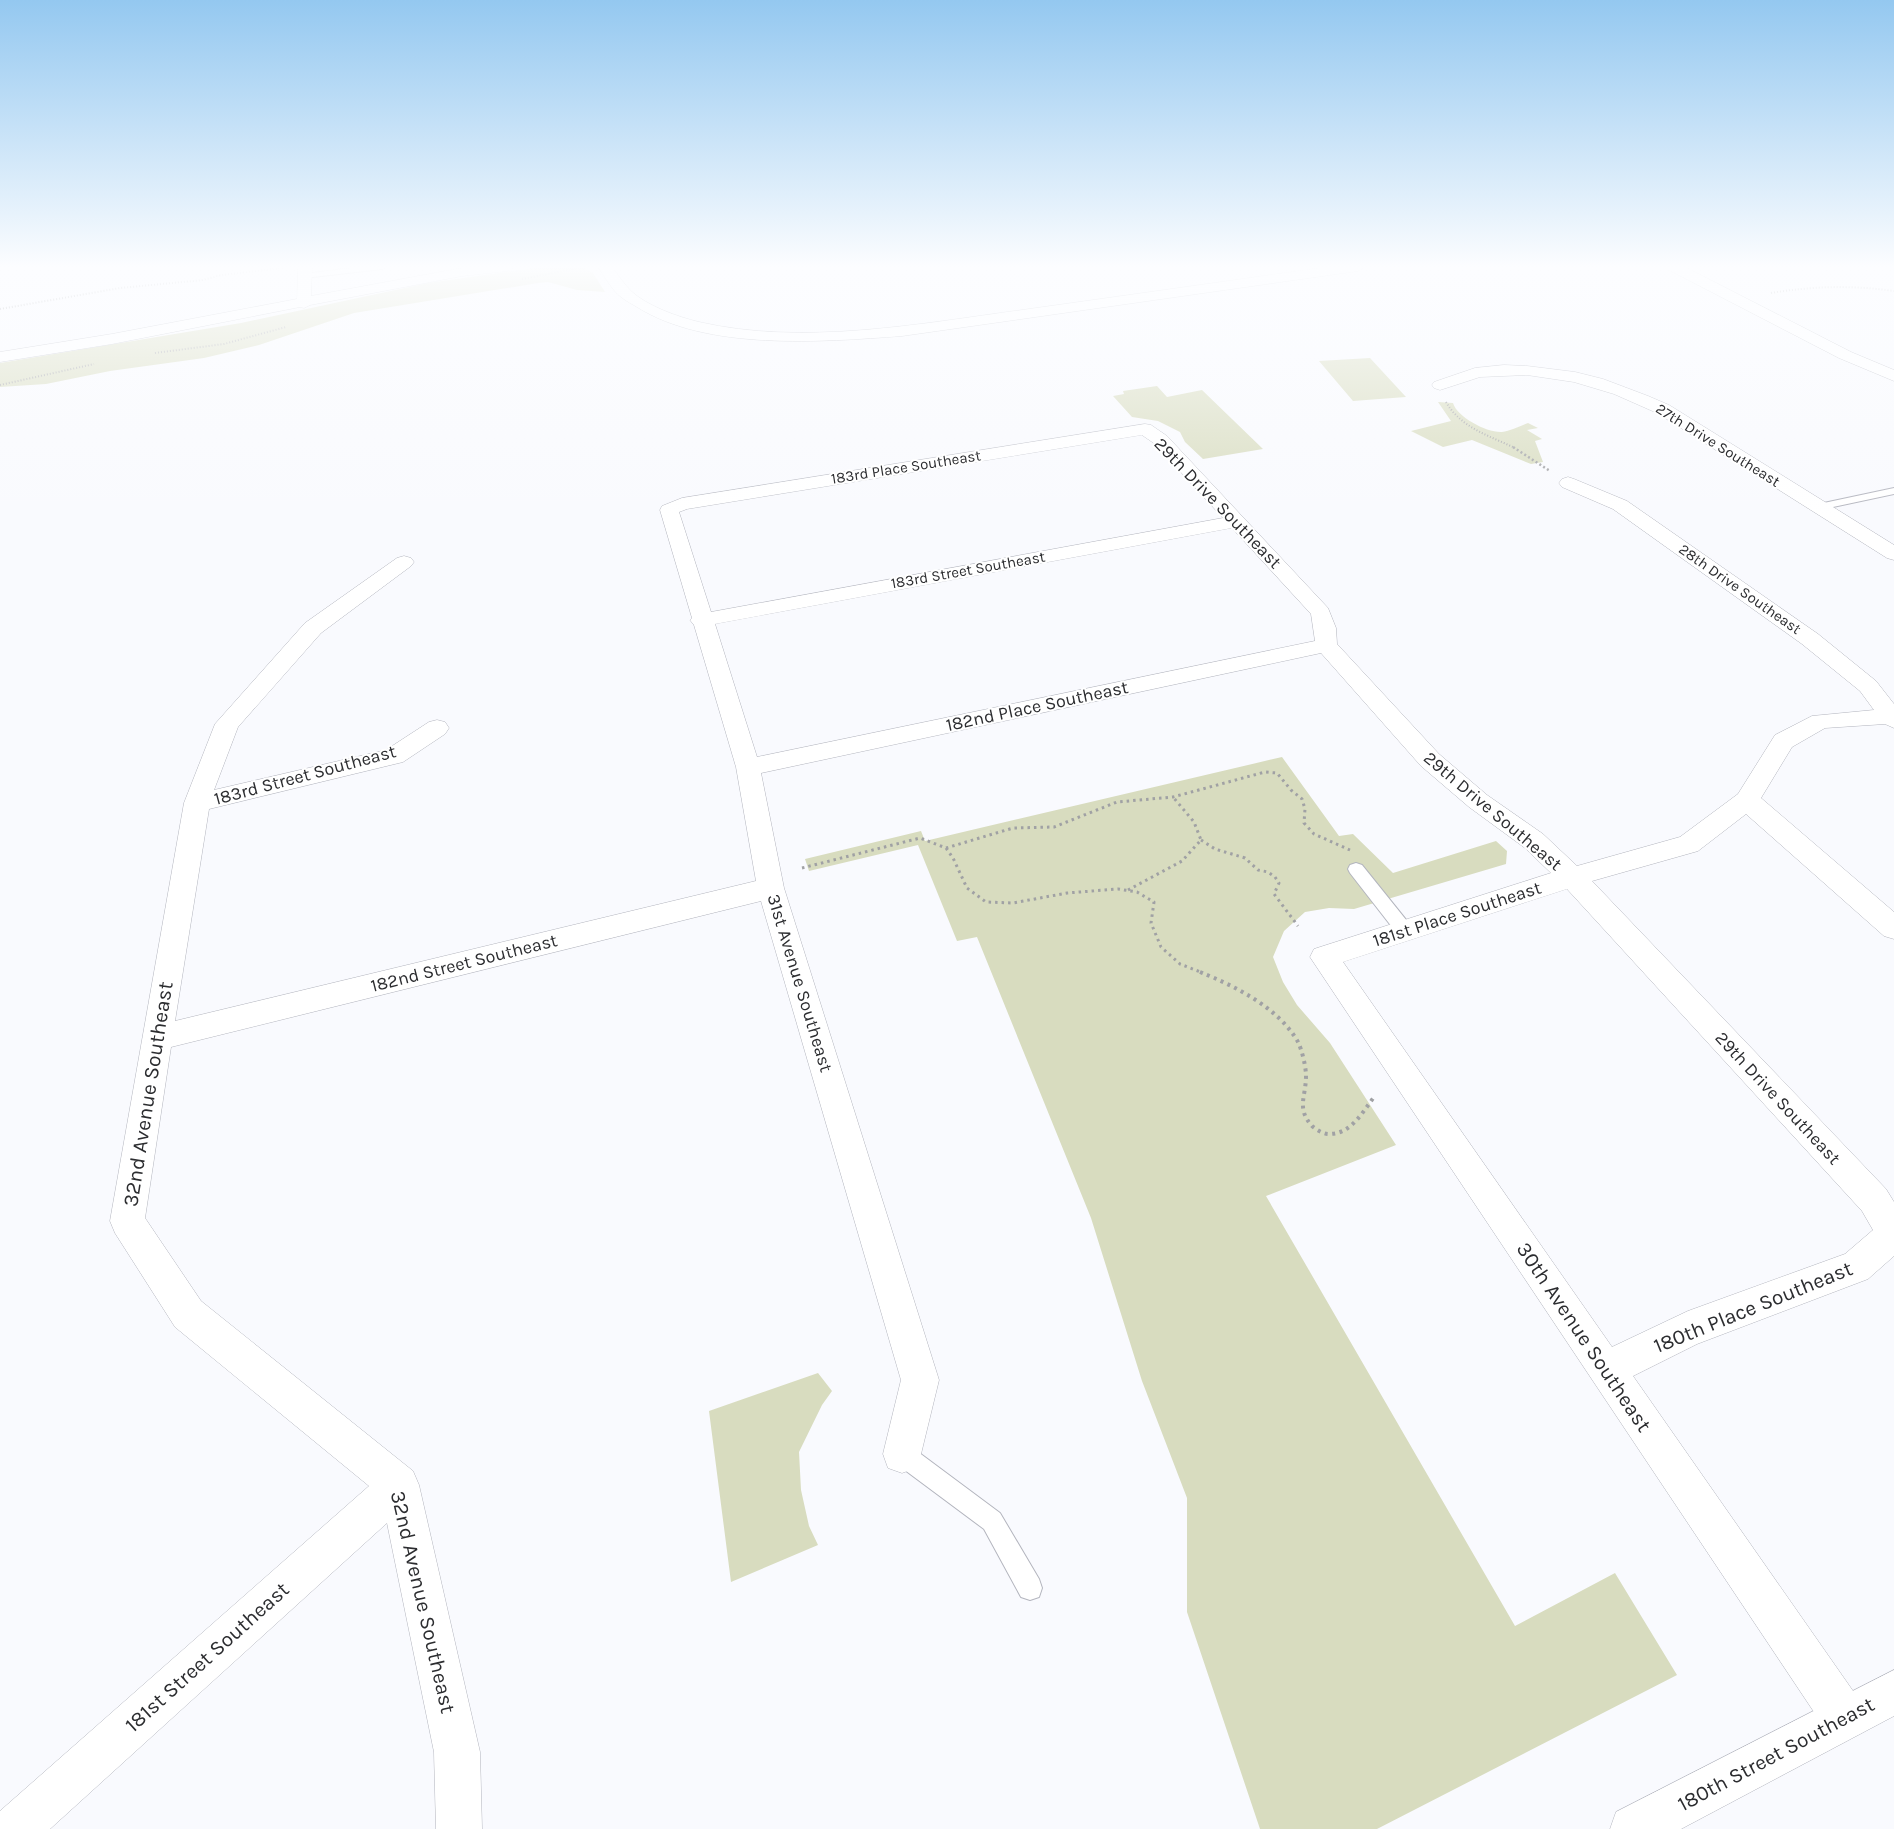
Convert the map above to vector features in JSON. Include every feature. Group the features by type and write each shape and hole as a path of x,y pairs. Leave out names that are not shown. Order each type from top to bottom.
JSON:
{"street":[{"path":"0,357 29,352"},
{"path":"1840,352 1894,376"},
{"name":"27th Drive Southeast","path":"1440,385 1479,372 1523,370 1561,374 1635,395 1663,410 1894,554"},
{"name":"183rd Place Southeast","path":"669,510 682,504 1145,429"},
{"name":"29th Drive Southeast","path":"1145,429 1160,440 1321,612 1325,628 1326,645 1430,760 1478,801 1534,841 1572,878 1874,1200 1894,1235"},
{"name":"28th Drive Southeast","path":"1568,484 1620,504 1810,639 1868,686 1893,717"},
{"name":"31st Avenue Southeast","path":"669,510 701,620 748,767 771,888 920,1380 902,1454"},
{"name":"183rd Street Southeast","path":"701,620 1236,521"},
{"name":"32nd Avenue Southeast","path":"404,562 313,628 227,724 196,803 127,1221 188,1314 398,1485 457,1752 459,1829"},
{"name":"182nd Place Southeast","path":"748,767 1326,645"},
{"name":"181st Place Southeast","path":"1324,957 1572,878 1689,844 1748,800 1783,741 1820,721 1893,717"},
{"name":"183rd Street Southeast","path":"196,803 394,756 437,728"},
{"path":"1748,800 1894,928"},
{"name":"182nd Street Southeast","path":"157,1038 771,888"},
{"name":"30th Avenue Southeast","path":"1324,957 1844,1718"},
{"name":"180th Place Southeast","path":"1606,1370 1688,1329 1856,1267 1894,1235"},
{"name":"181st Street Southeast","path":"15,1829 398,1485"},
{"name":"180th Street Southeast","path":"1632,1829 1894,1692"}],"lane":[{"path":"1819,507 1894,491"},
{"path":"1356,869 1405,931"},
{"path":"902,1454 992,1520 1030,1588"}],"path":[{"path":"1440,385 1448,407 1463,421 1518,450 1568,484"},
{"path":"946,848 1013,828 1054,827 1117,802 1173,797 1265,772 1277,773 1291,790 1302,798 1305,809 1304,823 1314,834 1351,850"},
{"path":"1173,797 1194,822 1201,840 1215,849 1245,858 1258,870 1268,872 1275,877 1279,883 1274,894 1298,926"},
{"path":"802,868 920,838 946,848 953,858 967,888 986,902 1014,903 1067,893 1118,889 1137,892 1154,902 1151,923 1161,947 1180,964 1223,981 1261,1005 1285,1024 1299,1044 1306,1075 1302,1103 1304,1116 1314,1128 1325,1134 1339,1134 1356,1122 1374,1097"},
{"path":"1127,890 1182,861 1201,840"}],"green space":[{"path":"64,352 228,352 204,358 110,371 46,384 0,387 0,363"},
{"path":"1370,358 1406,397 1353,401 1319,361"},
{"path":"1157,386 1167,397 1202,390 1263,449 1203,459 1185,442 1180,432 1158,421 1132,417 1113,396 1124,394 1123,391"},
{"path":"1438,402 1453,403 1460,414 1466,419 1496,432 1512,430 1528,423 1538,428 1527,430 1542,439 1535,441 1543,462 1531,464 1472,440 1443,447 1411,431 1451,421"},
{"path":"1282,757 1339,836 1353,834 1393,873 1496,841 1507,851 1506,864 1354,909 1329,908 1305,912 1284,931 1273,957 1283,982 1297,1005 1330,1043 1396,1145 1266,1196 1515,1626 1615,1573 1677,1675 1377,1829 1260,1829 1187,1612 1187,1498 1142,1381 1091,1218 977,937 957,941 918,845 809,871 805,859 921,831 925,841"},
{"path":"818,1373 832,1391 822,1405 799,1452 801,1490 809,1526 818,1545 731,1582 709,1411"}]}
